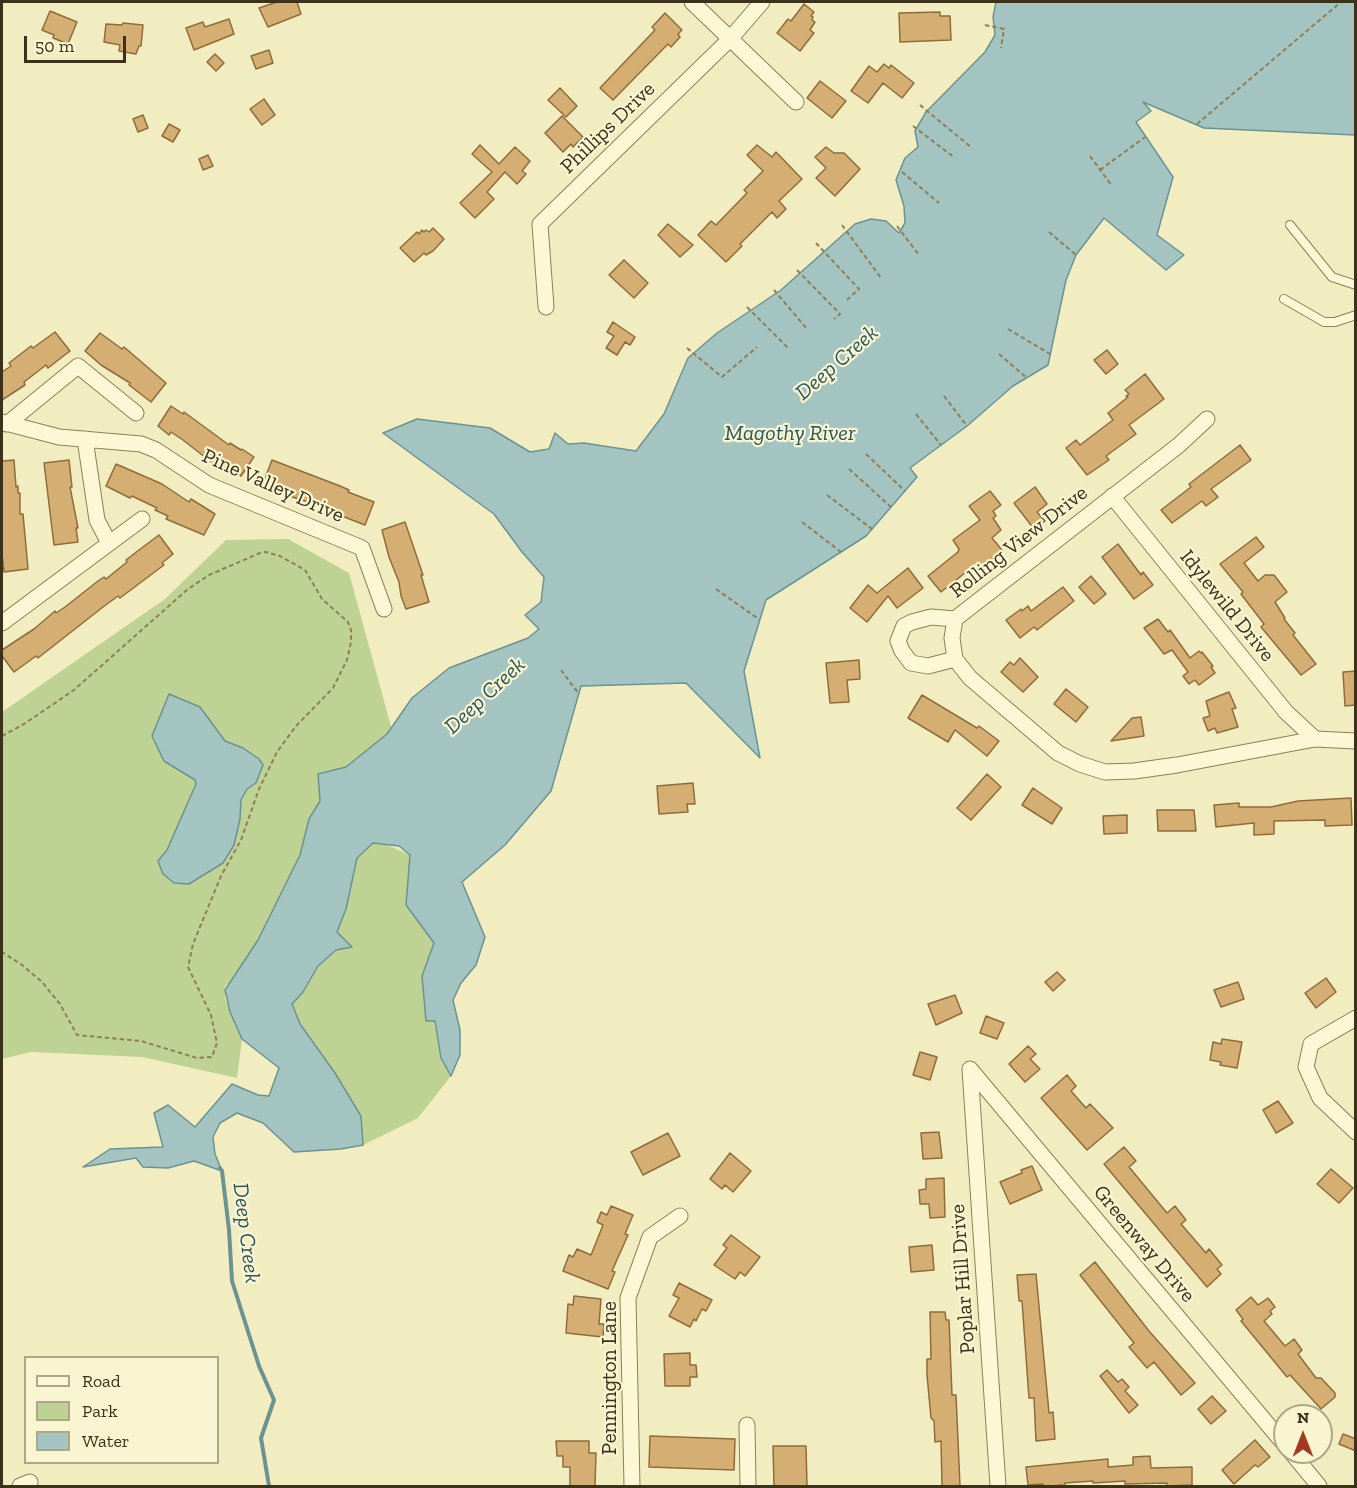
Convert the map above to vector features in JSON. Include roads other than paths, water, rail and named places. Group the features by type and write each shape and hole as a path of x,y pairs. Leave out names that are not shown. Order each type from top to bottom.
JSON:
{"street":[{"path":"692,2 796,102"},
{"name":"Phillips Drive","path":"546,307 540,224 730,39 762,2"},
{"path":"4,423 78,366 136,414"},
{"name":"Rolling View Drive","path":"956,659 952,638 955,619 1179,445 1207,419"},
{"name":"Pine Valley Drive","path":"4,423 35,432 141,444 156,450 209,485 362,548 384,609"},
{"path":"85,439 97,520 109,543"},
{"name":"Idylewild Drive","path":"1112,496 1286,712 1315,739"},
{"path":"2,623 142,519"},
{"path":"955,619 931,617 904,626 898,641 911,663 928,666 956,659 970,678 1058,753 1080,764 1105,772 1134,771 1177,765 1315,739 1356,741"},
{"path":"1356,1018 1311,1044 1306,1067 1320,1098 1356,1132"},
{"name":"Greenway Drive","path":"970,1069 1273,1431"},
{"name":"Poplar Hill Drive","path":"970,1069 998,1486"},
{"name":"Pennington Lane","path":"632,1486 628,1298 650,1237 680,1216"},
{"path":"747,1425 748,1486"},
{"path":"1301,1464 1319,1486"}],"lane":[{"path":"1290,225 1332,277 1356,285"},
{"path":"1284,299 1324,322 1335,322 1356,315"}],"water":[{"name":"Magothy River","path":"996,2 1355,2 1355,135 1204,128 1143,102 1151,111 1136,122 1173,177 1157,235 1184,255 1166,270 1104,218 1076,255 1066,280 1048,365 1013,386 967,426 910,468 917,477 866,536 766,600 744,671 760,758 686,683 581,686 551,791 505,845 462,882 485,937 476,965 461,983 453,1000 460,1030 460,1055 451,1076 441,1058 435,1021 426,1021 422,976 434,943 406,905 410,855 399,846 373,843 357,858 346,909 337,932 352,947 336,950 318,966 303,992 292,1004 300,1024 335,1073 361,1116 363,1145 294,1152 263,1123 237,1113 220,1123 213,1137 215,1154 222,1171 194,1161 168,1168 143,1167 136,1158 83,1167 110,1149 163,1147 154,1113 168,1105 195,1127 232,1084 258,1095 269,1096 279,1068 242,1039 230,1012 225,990 258,940 300,855 309,819 320,801 318,774 346,767 387,734 412,698 449,668 528,638 539,629 525,615 541,602 544,577 494,514 383,433 417,419 490,428 530,452 549,449 555,433 568,444 584,443 636,451 664,414 688,358 717,333 781,290 855,224 871,219 886,221 899,233 905,223 904,206 896,180 905,158 918,147 915,131 926,112 985,52 995,35 993,17"},
{"path":"169,694 200,707 225,741 243,748 259,759 263,765 256,783 247,789 241,800 240,819 234,845 223,863 189,884 174,883 163,874 158,861 167,850 196,784 195,780 164,761 152,736"}],"waterway":[{"name":"Deep Creek","path":"220,1168 229,1230 232,1281 259,1366 274,1400 261,1438 269,1486"}]}
